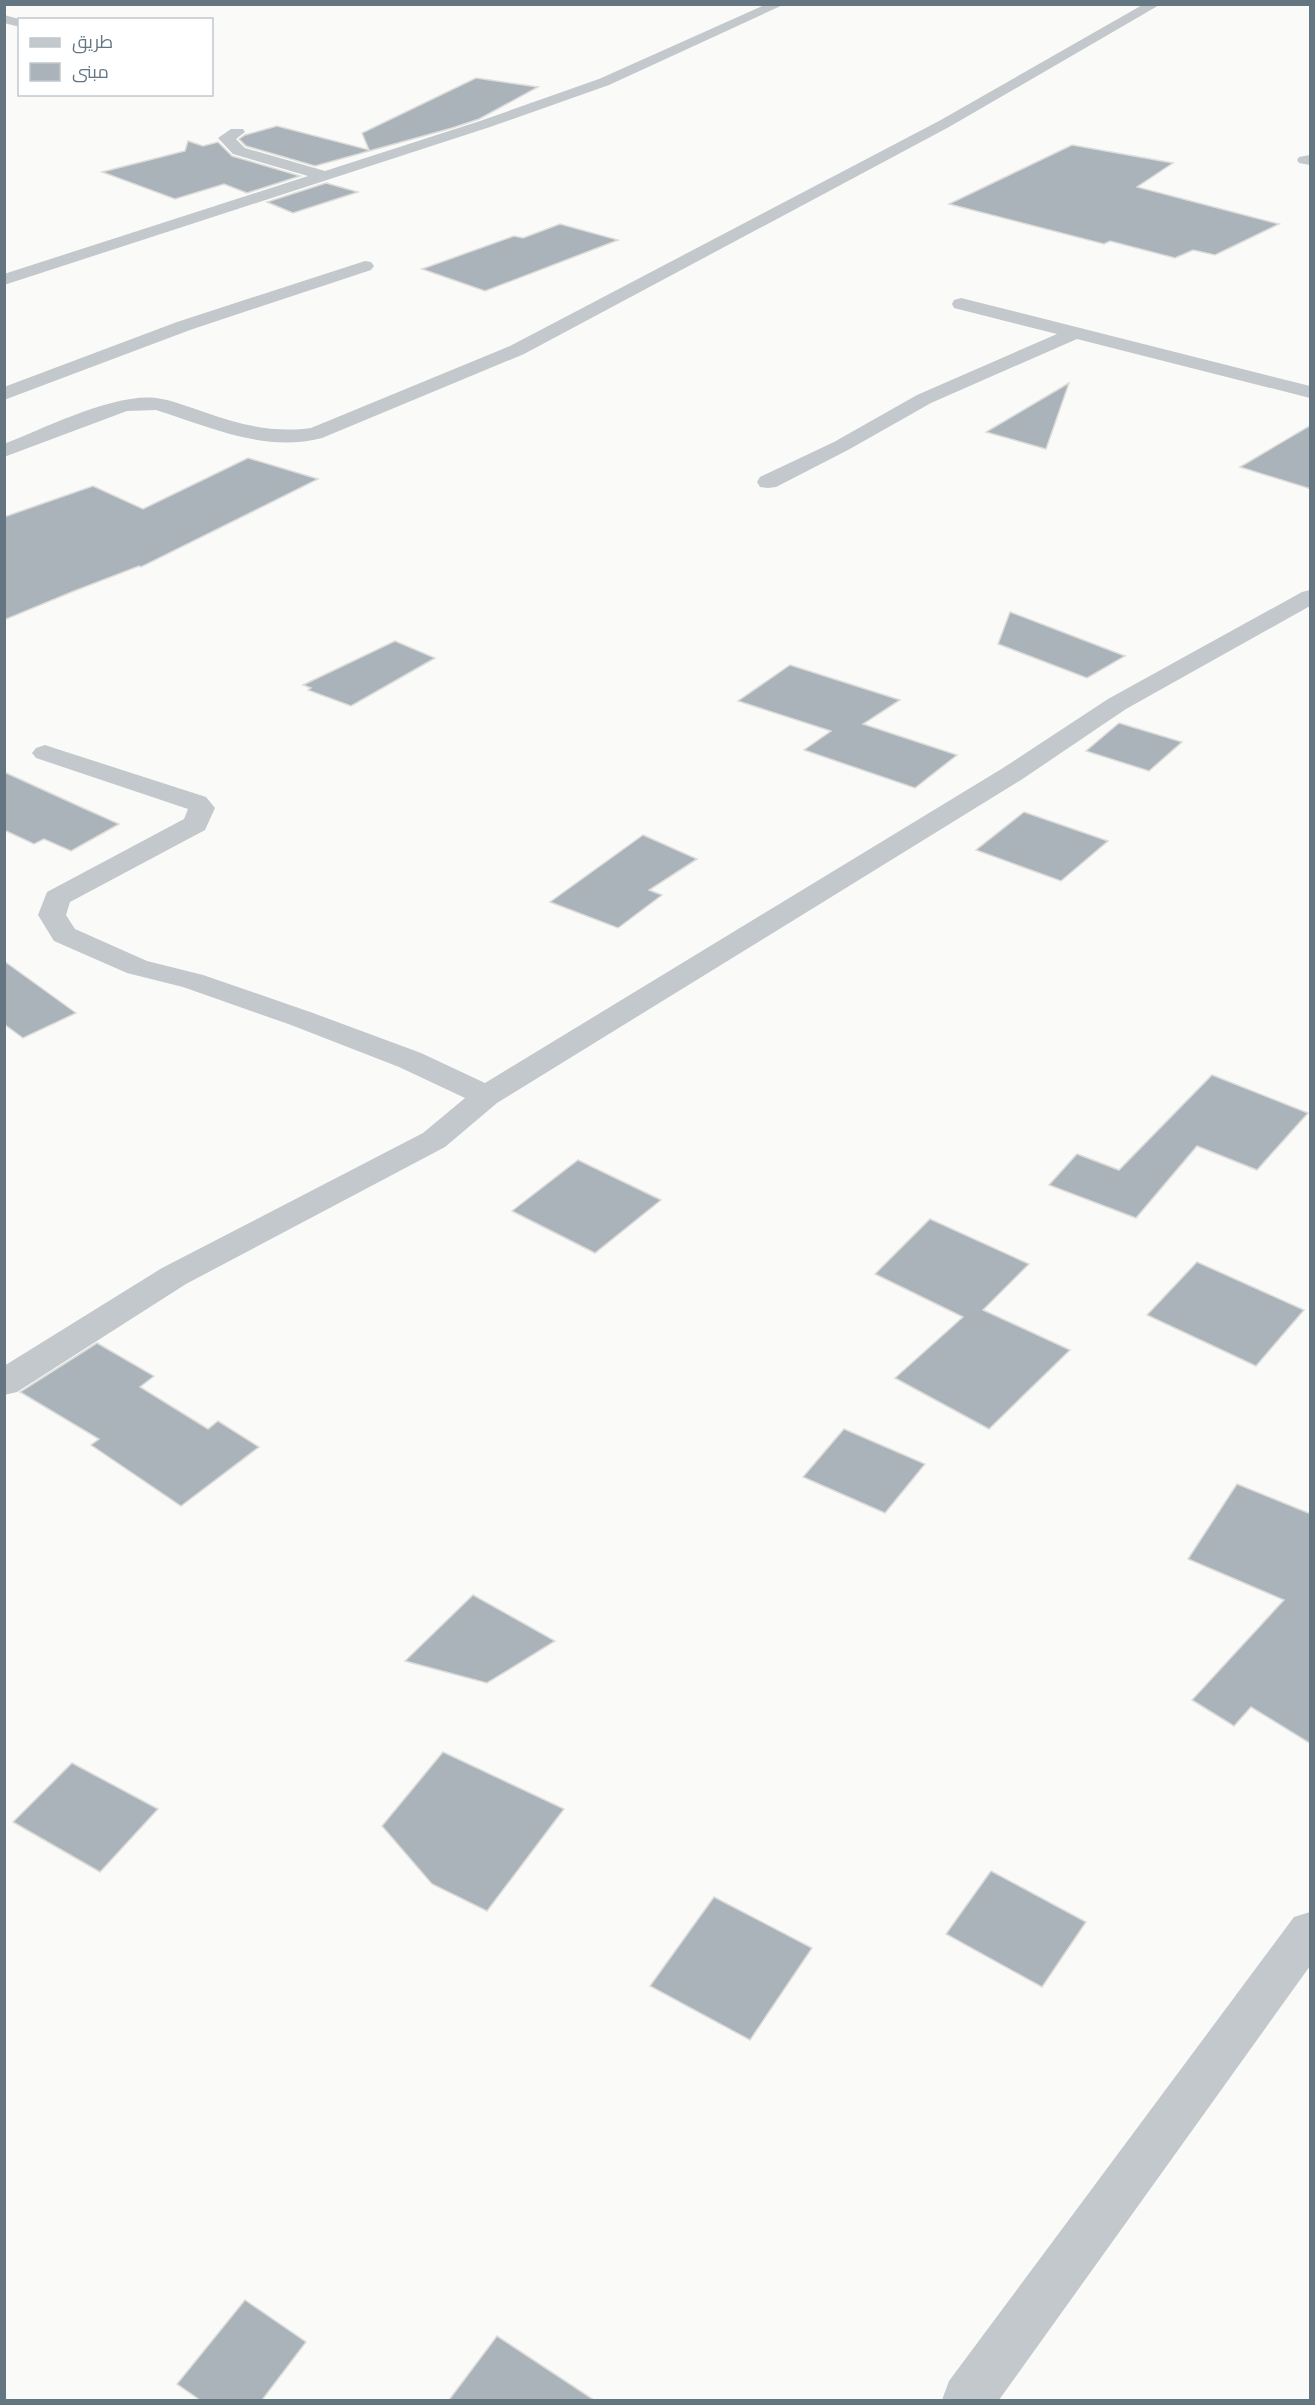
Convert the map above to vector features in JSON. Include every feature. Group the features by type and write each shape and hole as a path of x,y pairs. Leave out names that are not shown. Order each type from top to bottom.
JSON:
{"street":[{"path":"4,280 325,176 604,82 779,4"},
{"path":"4,451 123,405 141,403 158,404 264,437 291,439 315,434 517,350 933,130 1155,4"},
{"path":"237,132 226,138 239,151 325,176"},
{"path":"4,394 250,301 365,266"},
{"path":"961,304 1311,392"},
{"path":"768,482 841,446 924,399 1075,333"},
{"path":"4,1383 174,1276 434,1140 486,1095 1012,774 1118,704 1202,655 1311,597"},
{"path":"45,753 197,803 202,808 196,824 57,898 52,915 64,935 138,967 193,981 302,1018 410,1060 486,1095"},
{"path":"968,2400 1311,1931"}],"building":[{"path":"476,78 538,87 479,119 315,166 246,146 239,139 245,135 277,126 369,150 362,133"},
{"path":"188,141 203,146 218,142 232,156 300,176 247,193 224,184 175,199 102,172 185,151"},
{"path":"1072,145 1173,163 1137,187 1279,224 1215,255 1193,250 1175,258 1110,241 1104,244 949,204"},
{"path":"326,183 358,192 293,213 267,202"},
{"path":"560,224 618,240 485,291 422,269 514,236 523,238"},
{"path":"1069,383 1046,449 986,432"},
{"path":"1311,425 1311,489 1240,467"},
{"path":"248,458 318,479 141,567 4,620 4,517 93,486 143,509"},
{"path":"1010,612 1125,656 1087,678 998,644"},
{"path":"395,641 435,658 351,706 308,690 311,688 303,685"},
{"path":"790,665 900,700 863,724 957,755 915,788 804,750 831,731 738,701"},
{"path":"1119,723 1182,742 1149,771 1086,751"},
{"path":"4,772 119,824 71,851 44,839 34,844 4,830"},
{"path":"1024,812 1108,841 1061,881 976,850"},
{"path":"643,835 697,859 649,890 662,895 618,928 550,902"},
{"path":"4,961 76,1013 23,1038 4,1024"},
{"path":"1212,1075 1308,1113 1257,1170 1197,1146 1136,1218 1049,1185 1077,1154 1119,1170"},
{"path":"578,1160 661,1200 595,1253 512,1211"},
{"path":"930,1219 1029,1264 983,1310 1070,1350 989,1429 895,1378 963,1317 875,1274"},
{"path":"1197,1262 1304,1310 1256,1366 1147,1315"},
{"path":"97,1343 154,1376 140,1387 208,1429 218,1421 259,1447 181,1506 91,1445 99,1439 20,1392"},
{"path":"844,1429 925,1464 885,1513 803,1477"},
{"path":"1237,1484 1311,1514 1311,1744 1251,1707 1234,1726 1192,1700 1284,1600 1188,1559"},
{"path":"473,1595 555,1641 487,1683 405,1661"},
{"path":"443,1752 564,1809 487,1911 432,1884 382,1826"},
{"path":"72,1763 158,1809 100,1872 13,1822"},
{"path":"991,1871 1086,1922 1042,1987 946,1934"},
{"path":"714,1897 812,1948 750,2040 650,1986"},
{"path":"245,2300 306,2342 262,2400 200,2400 177,2384"},
{"path":"497,2336 594,2400 449,2400"}]}
